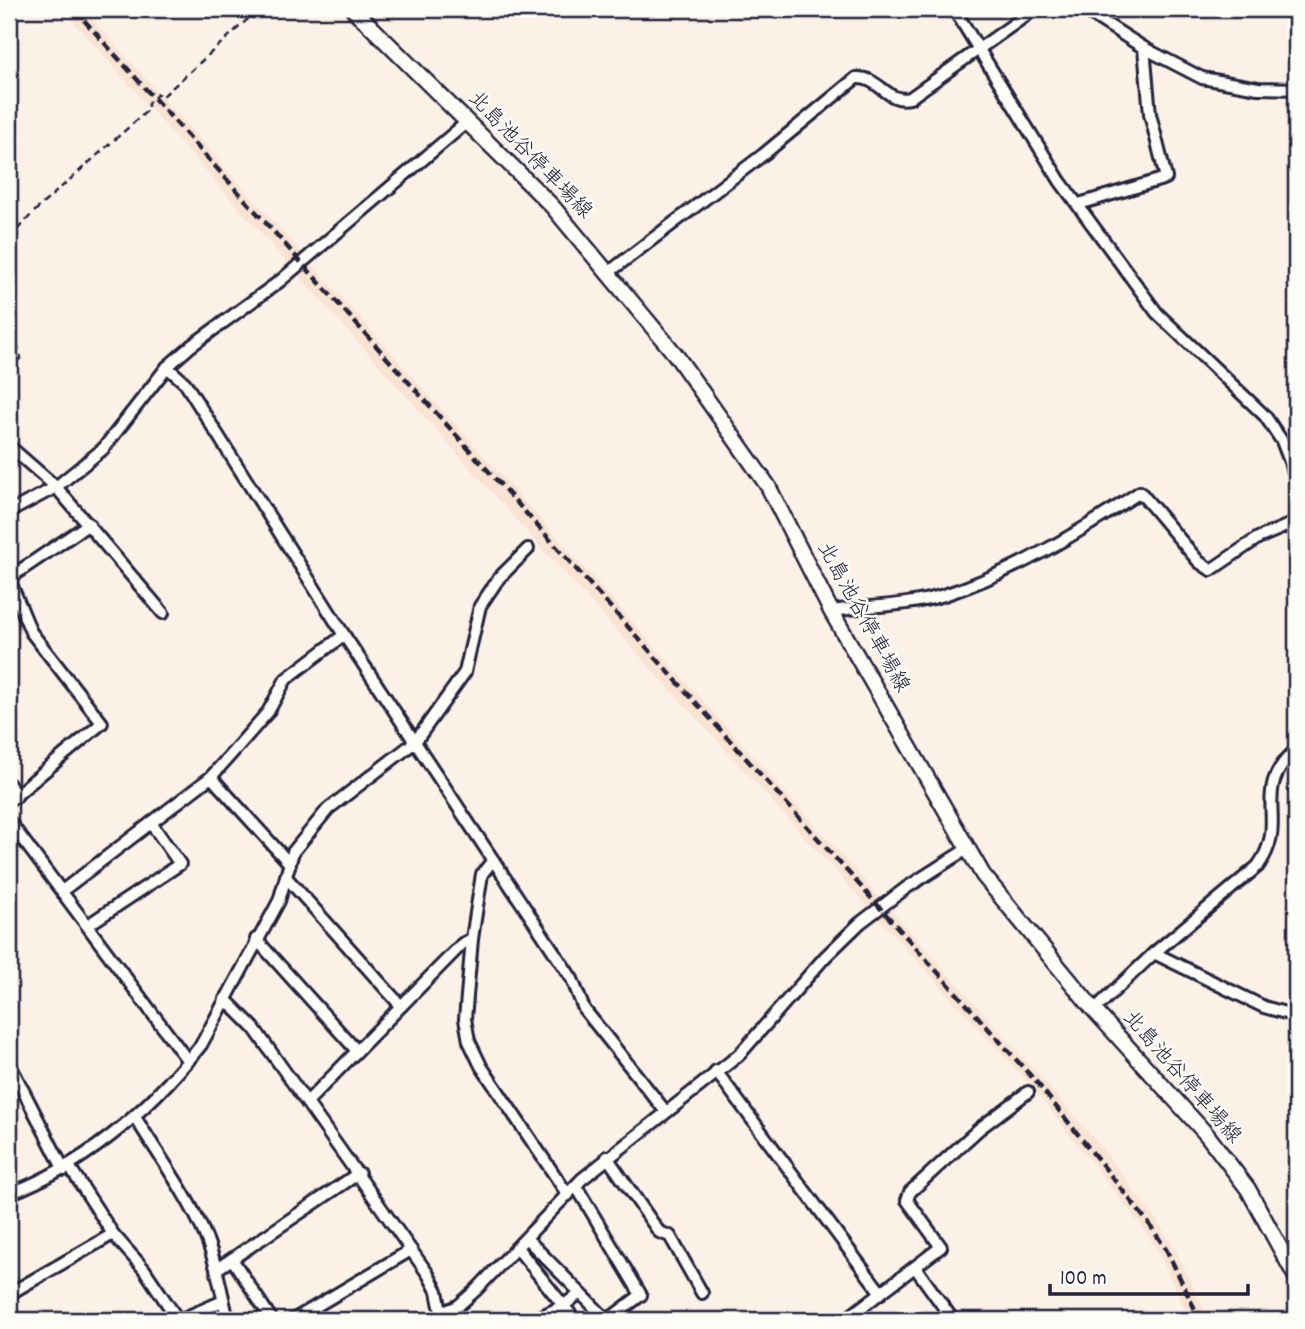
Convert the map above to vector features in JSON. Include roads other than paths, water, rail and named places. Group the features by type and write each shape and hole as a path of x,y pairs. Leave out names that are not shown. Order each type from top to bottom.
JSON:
{"main road":[{"name":"北島池谷停車場線","path":"353,9 552,206 675,354 768,486 831,611 967,849 1016,918 1094,1010 1207,1135 1248,1189 1296,1278"}],"street":[{"path":"954,9 1060,181 1157,313 1265,416 1282,441 1296,477"},
{"path":"608,273 764,154 856,78 874,81 891,97 910,99 1035,9"},
{"path":"1083,9 1144,48 1202,78 1258,88 1296,89"},
{"path":"1079,204 1166,178 1150,114 1144,48"},
{"path":"9,512 56,487 103,449 167,368 191,346 280,281 467,122"},
{"path":"167,368 186,383 344,635 572,979 584,1009 666,1112"},
{"path":"9,446 56,487 163,613"},
{"path":"831,611 942,596 1034,558 1140,492 1199,562 1211,570 1258,538 1296,522"},
{"path":"9,785 13,799 102,723 31,632 9,579 89,524"},
{"path":"9,1194 67,1168 135,1117 201,1045 279,901 293,852 307,831 328,809 415,742 464,672 480,606 499,578 528,549"},
{"path":"62,891 211,777 268,712 286,679 344,635"},
{"path":"1094,1010 1154,953 1258,866 1270,849 1273,835 1270,789 1276,774 1296,750"},
{"path":"211,777 290,864"},
{"path":"9,821 188,1061"},
{"path":"88,925 180,864 151,823"},
{"path":"225,999 254,1028 359,1173 437,1291 442,1317 458,1306 518,1249 576,1186 607,1157 739,1055 825,957 860,923 906,888 967,849"},
{"path":"493,860 482,874 472,939 465,1019 468,1041 481,1066 568,1195"},
{"path":"286,877 401,1006"},
{"path":"257,939 357,1051"},
{"path":"308,1101 462,944 472,939"},
{"path":"1154,953 1264,1007 1296,1016"},
{"path":"9,1063 67,1168 113,1234 144,1269 178,1320 223,1301"},
{"path":"716,1071 881,1293"},
{"path":"845,1320 941,1247 907,1200 909,1192 979,1129 1028,1092"},
{"path":"135,1117 188,1201 217,1269 228,1320"},
{"path":"607,1157 659,1232 670,1236 702,1293"},
{"path":"217,1269 359,1173"},
{"path":"527,1240 608,1320 641,1295 576,1186"},
{"path":"9,1294 113,1234"},
{"path":"518,1249 575,1320"},
{"path":"293,1320 411,1250"},
{"path":"232,1259 272,1320"},
{"path":"915,1267 953,1320"},
{"path":"533,1320 563,1306 580,1293"}],"railway":[{"path":"74,9 1038,1084 1150,1225 1167,1251 1200,1320"}]}
